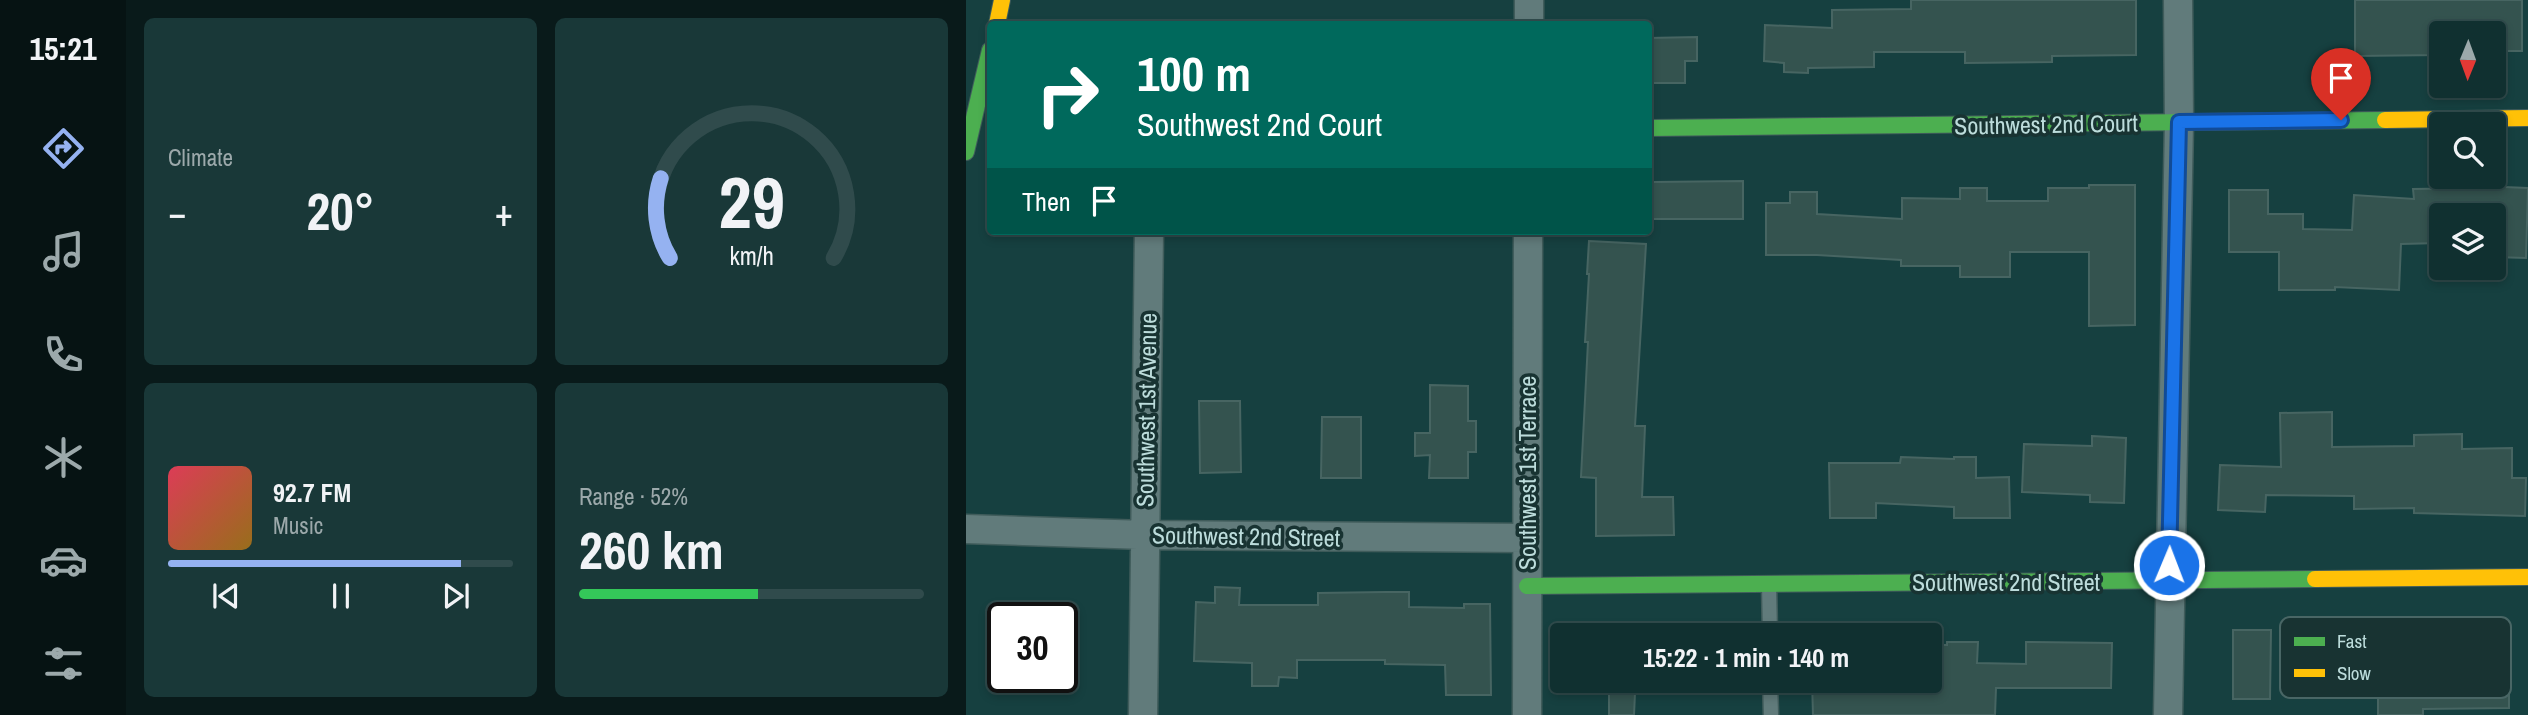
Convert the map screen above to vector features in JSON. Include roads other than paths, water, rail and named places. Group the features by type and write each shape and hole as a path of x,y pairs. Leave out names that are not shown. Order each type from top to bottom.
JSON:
{"street":[{"path":"997,21 1002,0"},
{"path":"1529,0 1529,21"},
{"path":"2168,715 2179,122 2178,0"},
{"path":"966,152 987,62"},
{"name":"Southwest 2nd Court","path":"1652,128 2528,118"},
{"name":"Southwest 1st Avenue","path":"1143,715 1149,235"},
{"name":"Southwest 1st Terrace","path":"1527,715 1528,235"},
{"name":"Southwest 2nd Street","path":"966,529 1145,535 1527,538"},
{"name":"Southwest 2nd Street","path":"1527,586 2528,577"}],"lane":[{"path":"1769,583 1770,623"},
{"path":"1770,693 1771,715"}]}
